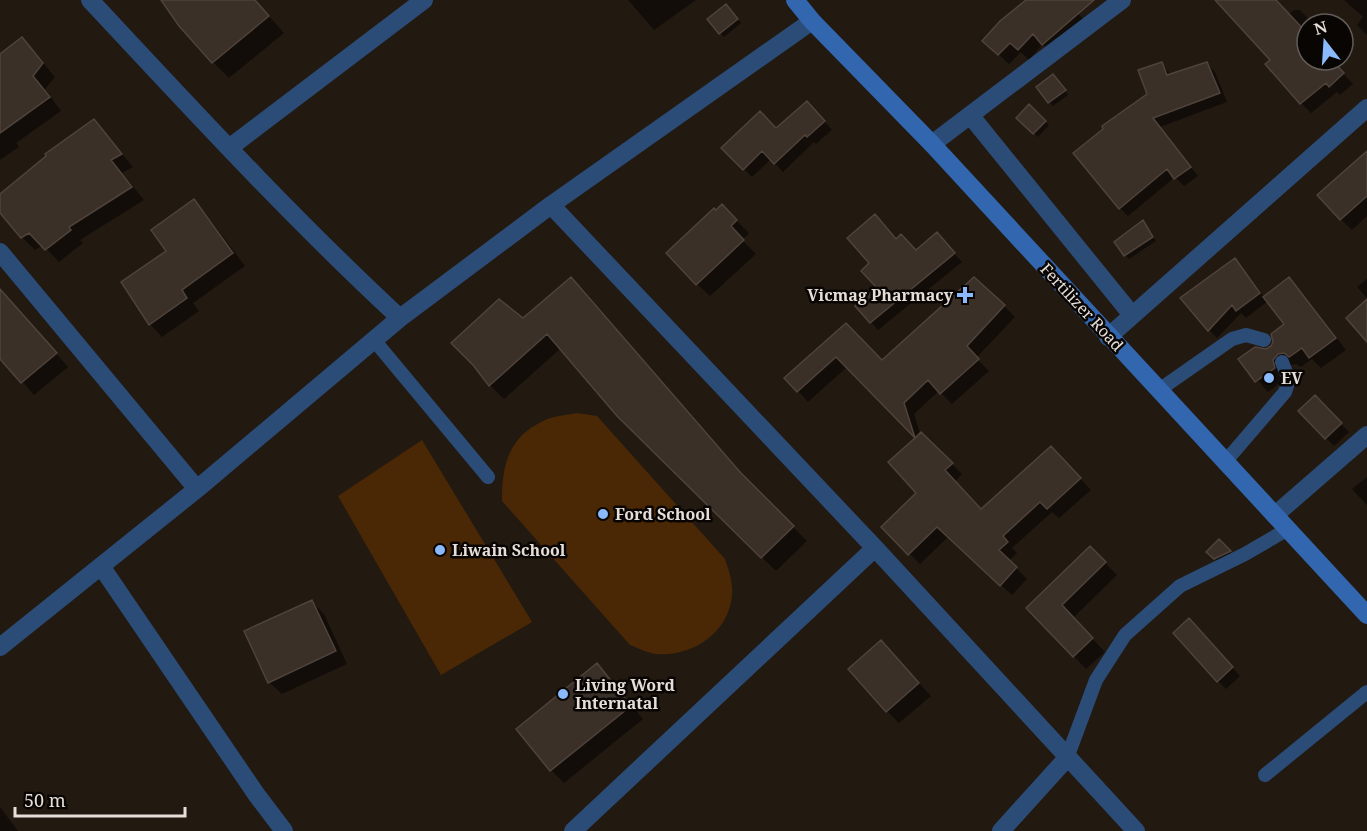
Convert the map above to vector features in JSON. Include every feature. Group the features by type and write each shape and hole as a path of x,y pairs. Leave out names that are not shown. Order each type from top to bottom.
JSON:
{"street":[{"path":"90,0 334,257 400,318"},
{"path":"229,148 424,0"},
{"name":"Fertilizer Road","path":"795,0 812,21 932,144 1367,615"},
{"path":"932,144 1122,0"},
{"path":"0,647 197,489 400,318 551,205 812,21"},
{"path":"1108,337 1367,108"},
{"path":"970,115 1132,315"},
{"path":"551,205 874,548 1136,831"},
{"path":"2,257 197,489"},
{"path":"1275,514 1367,435"},
{"path":"573,831 874,548"},
{"path":"101,566 256,794 284,831"},
{"path":"1001,831 1067,758"}],"lane":[{"path":"1158,390 1232,339 1246,335 1264,340"},
{"path":"374,340 488,477"},
{"path":"1225,462 1286,392 1289,380 1282,362"},
{"path":"1067,758 1096,680 1125,635 1180,586 1245,554 1288,529"},
{"path":"1265,775 1367,692"}],"shaded area":[{"path":"577,413 597,416 725,559 732,586 729,609 724,621 716,631 695,647 669,654 656,654 630,645 502,501 506,464 515,444 533,427 545,420"},
{"path":"422,440 532,622 441,675 338,496"}],"building":[{"path":"161,0 255,0 269,16 212,63 179,26"},
{"path":"1026,0 1094,0 1042,45 1033,34 1018,50 1010,43 998,55 982,41 1000,21"},
{"path":"1215,0 1276,0 1295,20 1295,72 1344,73 1329,87 1326,83 1300,104 1265,64 1270,60"},
{"path":"726,4 738,19 719,34 707,19"},
{"path":"22,37 43,63 33,76 50,97 0,133 0,54"},
{"path":"1162,62 1167,75 1207,62 1220,93 1153,118 1191,167 1174,179 1167,169 1119,209 1073,153 1103,129 1102,126 1147,94 1138,70"},
{"path":"1053,74 1066,90 1048,103 1036,87"},
{"path":"807,101 825,121 807,137 805,135 774,164 762,151 743,170 721,148 760,111 776,128"},
{"path":"1029,104 1046,121 1033,134 1016,118"},
{"path":"94,119 122,154 111,160 132,187 69,227 71,230 45,250 29,233 21,238 0,213 0,194 46,156 45,154"},
{"path":"1367,151 1367,196 1340,220 1317,195"},
{"path":"194,199 233,253 182,290 187,298 149,325 121,282 166,251 151,230"},
{"path":"722,204 737,220 731,226 744,240 696,285 666,253 714,208 716,210"},
{"path":"875,214 896,239 901,234 916,250 937,232 955,253 870,323 855,306 877,288 861,271 869,263 847,238"},
{"path":"1143,220 1153,237 1124,256 1114,242"},
{"path":"1235,258 1260,293 1236,311 1232,305 1208,331 1180,298"},
{"path":"571,277 740,472 794,526 761,558 617,416 547,334 489,386 473,365 451,343 499,299 523,318"},
{"path":"974,277 1005,305 967,346 979,359 940,394 928,380 904,403 915,438 836,357 797,392 784,378 846,323 882,360"},
{"path":"1289,277 1336,338 1309,358 1302,348 1289,357 1284,353 1278,354 1273,360 1275,368 1255,382 1238,359 1255,347 1266,349 1271,346 1273,342 1271,334 1284,324 1263,297"},
{"path":"0,289 57,353 21,383 0,359"},
{"path":"1367,299 1367,342 1346,318"},
{"path":"1315,395 1342,423 1325,439 1298,411"},
{"path":"921,432 953,463 945,470 981,509 1051,446 1081,478 1047,509 1040,502 1003,536 1008,542 999,550 1017,567 1000,586 937,527 908,555 881,527 916,493 888,462"},
{"path":"1219,539 1231,551 1214,559 1206,552"},
{"path":"1090,546 1106,562 1062,605 1093,638 1073,657 1026,608"},
{"path":"312,600 336,651 268,683 244,631"},
{"path":"1189,618 1233,667 1217,682 1173,633"},
{"path":"881,640 919,683 886,712 848,669"},
{"path":"597,663 631,706 550,771 516,729"}],"place":[{"name":"Vicmag Pharmacy","path":"965,295"},
{"name":"EV","path":"1269,378"},
{"name":"Ford School","path":"603,514"},
{"name":"Liwain School","path":"440,550"},
{"name":"Living Word Internatal","path":"563,694"}]}
